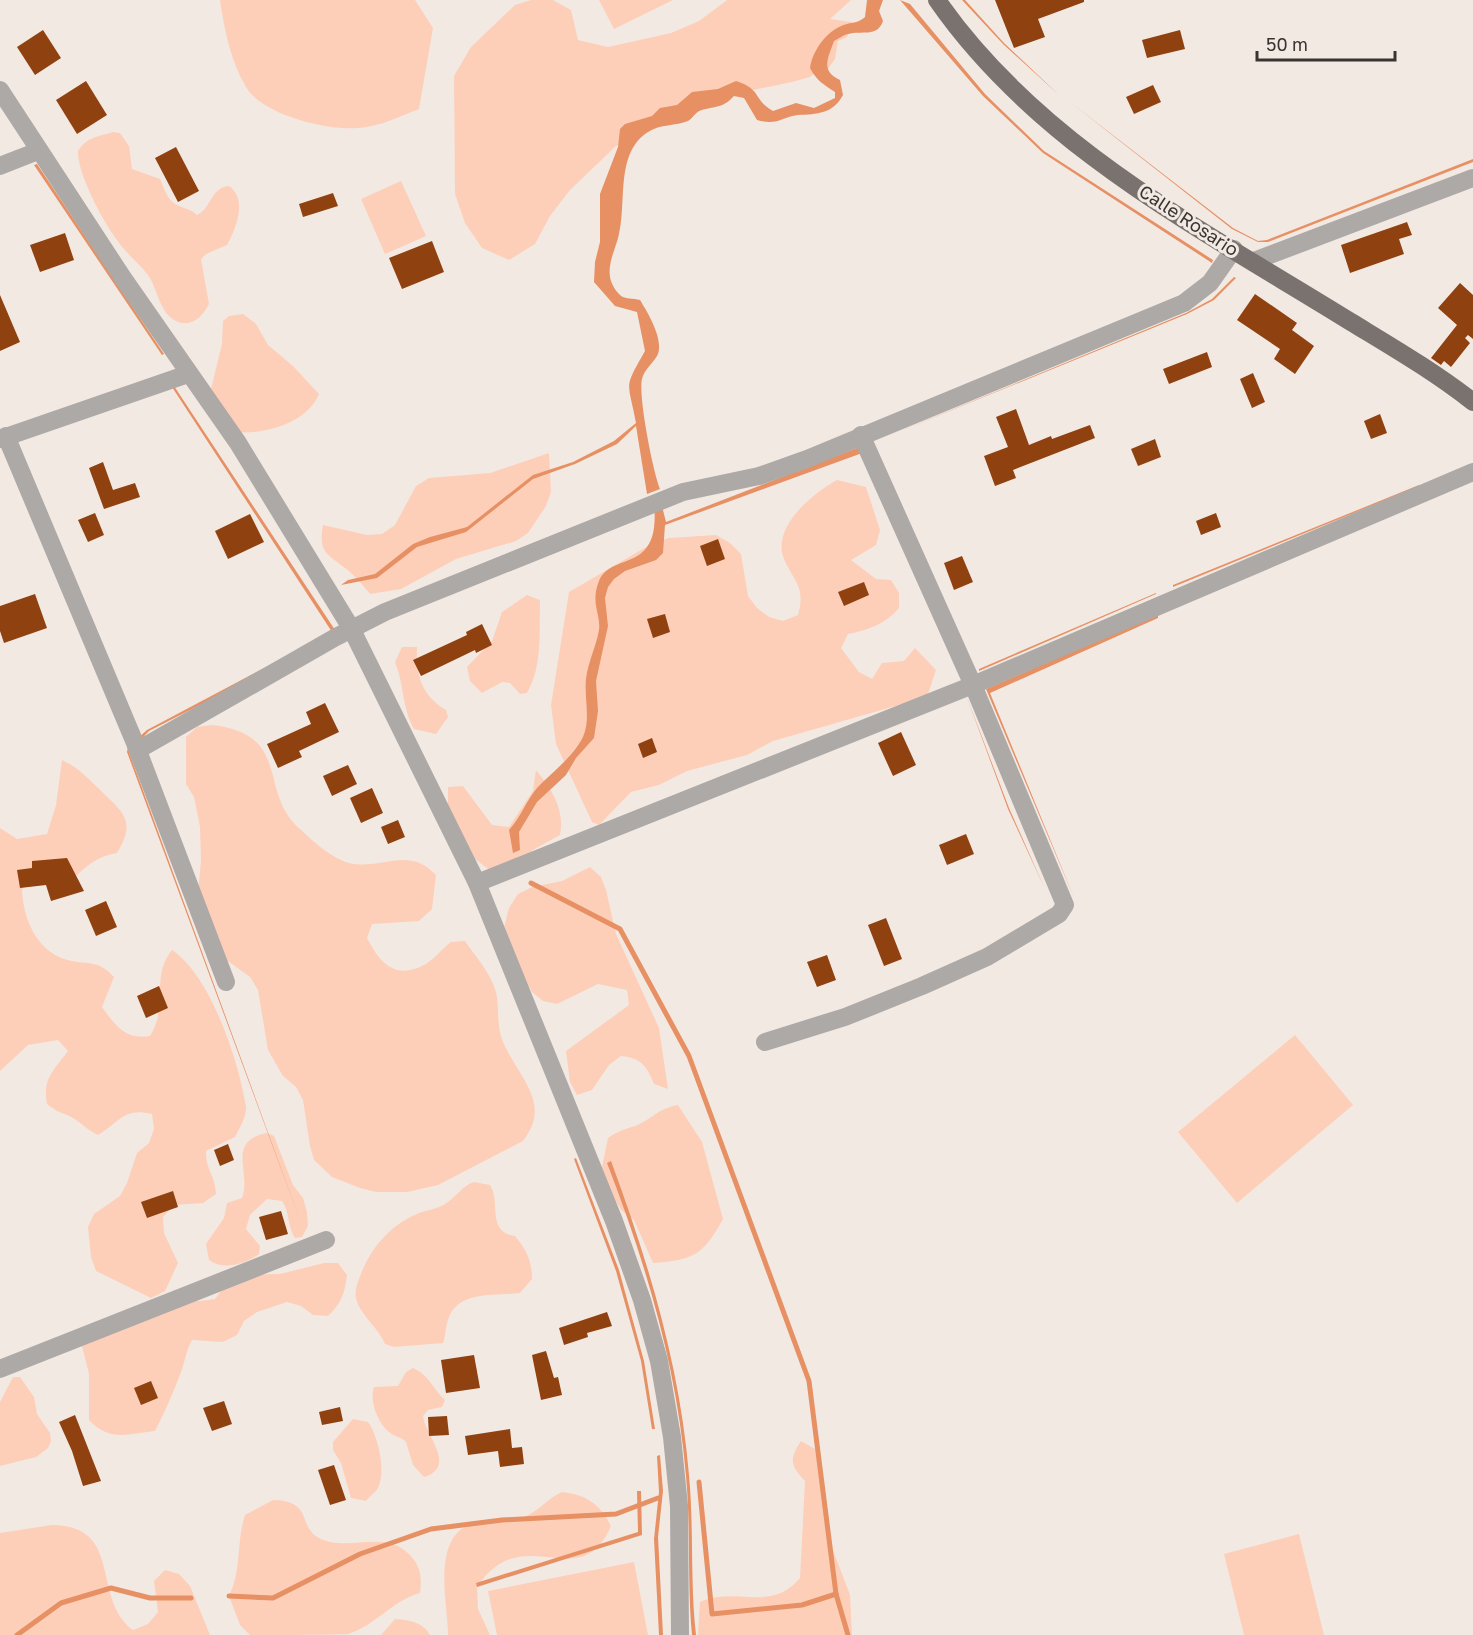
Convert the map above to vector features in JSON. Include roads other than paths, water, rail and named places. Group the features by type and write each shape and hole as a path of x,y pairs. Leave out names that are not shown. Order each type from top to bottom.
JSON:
{"main road":[{"name":"Calle Rosario","path":"937,0 1014,92 1064,136 1184,219 1419,363 1473,402"}],"street":[{"path":"0,90 38,151 188,374 238,443 351,628 477,883 614,1221 642,1300 659,1361 672,1437 679,1506 680,1635"},
{"path":"0,166 38,151"},
{"path":"1254,261 1473,178"},
{"path":"138,750 351,628 683,492 759,476 807,459 1184,303 1210,283 1234,249"},
{"path":"188,374 3,438 138,750 226,982"},
{"path":"765,1042 845,1017 987,957 1059,914 1065,905 973,686 861,435"},
{"path":"477,883 973,686 1473,472"},
{"path":"0,1370 326,1240"}],"waterway":[{"path":"531,883 620,929 689,1056 809,1381 836,1594 848,1635"},
{"path":"699,1482 712,1614 802,1605 836,1594"},
{"path":"229,1596 273,1598 360,1554 431,1529 502,1520 616,1514 658,1498"},
{"path":"17,1635 61,1603 111,1588 150,1598 191,1598"}]}
